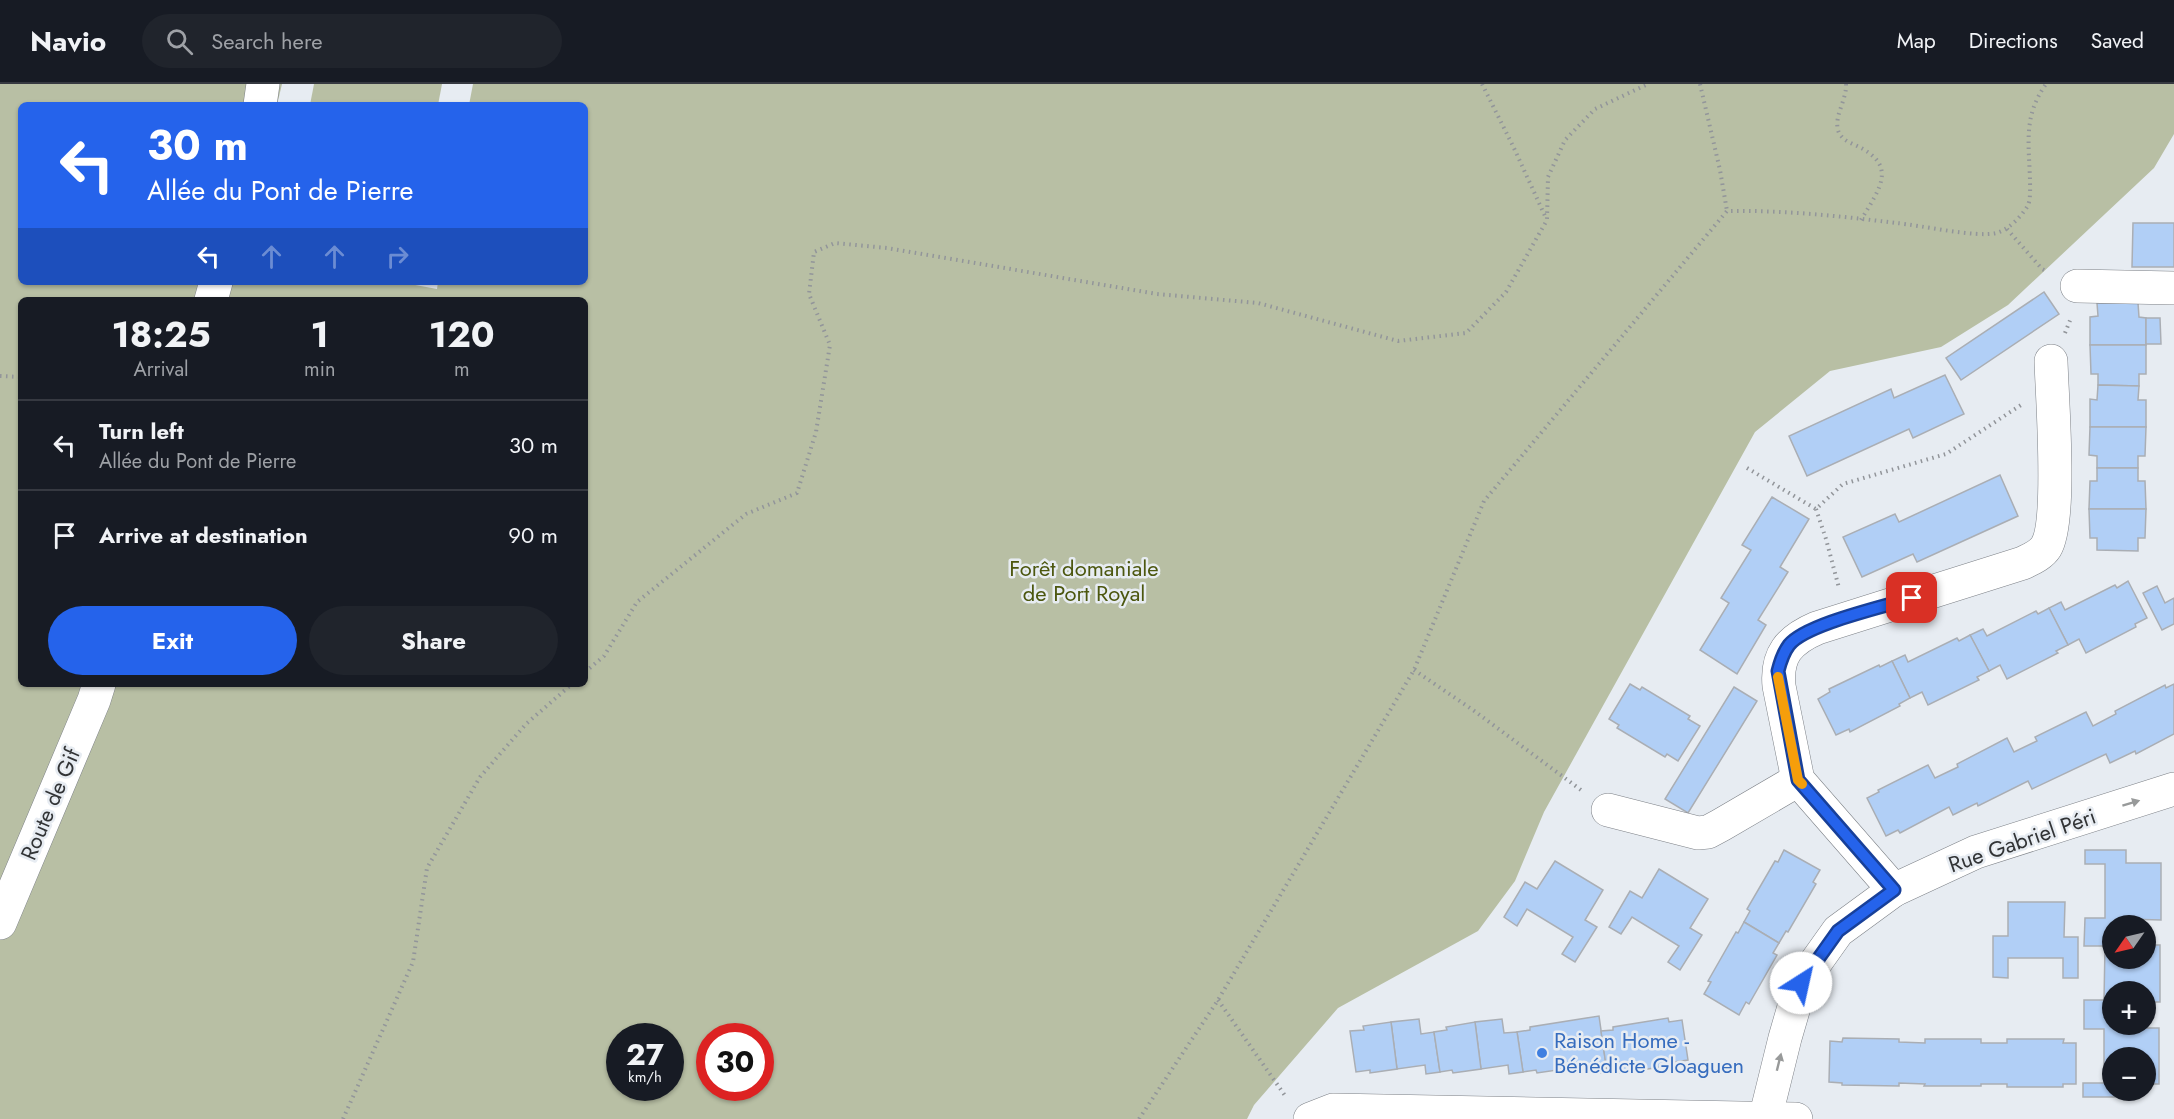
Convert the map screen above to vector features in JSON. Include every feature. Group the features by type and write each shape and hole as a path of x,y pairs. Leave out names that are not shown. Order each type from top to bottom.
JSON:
{"street":[{"path":"260,102 263,84"},
{"path":"2077,286 2174,288"},
{"path":"1894,890 1798,780 1779,686 1778,671 1781,659 1789,645 1801,635 1846,618 2023,563 2045,548 2051,533 2055,506 2051,373"},
{"name":"Route de Gif","path":"0,922 98,687"},
{"path":"1608,810 1698,834 1708,832 1798,780"},
{"name":"Rue Gabriel Péri","path":"1765,1119 1801,983 1838,931 1894,890 1976,852 2174,789"},
{"path":"1298,1109 1797,1119"}],"path":[{"path":"1482,84 1514,146 1547,220"},
{"path":"588,669 604,656 636,602 746,514 797,493 816,432 830,345 809,294 814,252 835,243 887,248 1157,294 1258,303 1398,341 1466,333 1506,292 1547,220 1548,177 1565,140 1595,109 1648,84"},
{"path":"1700,84 1720,170 1727,212"},
{"path":"1846,84 1838,131 1843,138 1870,152 1879,161 1882,173 1878,192 1861,220"},
{"path":"1139,1119 1218,1000 1414,670 1484,501 1727,212 1764,211 1995,234 2007,229 2028,206 2030,188 2028,127 2032,110 2046,84"},
{"path":"1815,509 1843,484 1946,454 2051,373 2070,324 2077,286 2042,269 2007,229"},
{"path":"0,375 18,376"},
{"path":"1747,468 1815,509 1826,539 1846,618"},
{"path":"1414,670 1608,810"},
{"path":"343,1119 413,962 428,868 480,777 526,724 569,687"},
{"path":"1218,1000 1298,1109"}],"green space":[{"name":"Forêt domaniale de Port Royal","path":"0,84 282,84 278,102 18,102 18,285 415,285 437,289 438,285 588,285 588,102 470,102 473,84 2174,84 2174,134 2154,168 2008,305 1941,347 1830,371 1755,432 1544,812 1515,881 1478,931 1338,1008 1254,1105 1247,1119 0,1119"},
{"path":"314,84 442,84 439,102 311,102"}],"building":[{"path":"2133,223 2174,223 2174,267 2132,267"},
{"path":"2044,292 2059,314 1961,380 1946,358"},
{"path":"2097,303 2138,303 2139,317 2146,318 2146,345 2090,345 2090,317 2098,316"},
{"path":"2146,318 2160,318 2161,344 2146,344"},
{"path":"2090,345 2146,345 2146,374 2139,374 2139,386 2098,385 2098,374 2091,374"},
{"path":"1945,375 1964,414 1913,438 1909,429 1807,476 1789,436 1891,389 1894,398"},
{"path":"2098,385 2139,386 2138,400 2146,400 2146,427 2090,427 2090,399 2097,400"},
{"path":"2090,427 2146,427 2145,456 2138,456 2138,468 2097,468 2097,456 2089,455"},
{"path":"2097,468 2138,468 2138,481 2145,481 2146,509 2089,509 2090,481 2097,481"},
{"path":"2000,475 2018,516 1917,562 1913,554 1862,577 1843,537 1895,514 1899,522"},
{"path":"1772,497 1809,519 1780,567 1788,572 1758,620 1766,625 1737,674 1700,650 1729,603 1721,598 1751,550 1742,545"},
{"path":"2089,509 2146,509 2145,538 2138,538 2138,551 2097,550 2097,538 2090,538"},
{"path":"2128,581 2147,618 2135,624 2136,627 2086,653 2079,639 2068,645 2049,608 2061,602 2065,610 2115,585 2117,588"},
{"path":"2157,586 2165,603 2174,598 2174,624 2162,630 2143,593"},
{"path":"2049,608 2068,645 2056,651 2058,653 2007,679 2000,665 1989,671 1970,635 1983,629 1987,636 2036,611 2038,614"},
{"path":"1970,635 1989,671 1977,677 1979,680 1928,705 1922,692 1910,698 1892,661 1905,655 1908,662 1957,638 1959,641"},
{"path":"1892,661 1910,698 1899,704 1900,706 1850,732 1849,729 1836,735 1818,699 1830,692 1829,689"},
{"path":"1630,684 1640,690 1642,687 1690,716 1688,719 1700,726 1678,761 1667,754 1665,757 1617,728 1619,725 1609,719"},
{"path":"2174,684 2174,734 2136,754 2135,751 2110,763 2106,754 2032,789 2028,781 1978,806 1977,803 1953,815 1949,807 1900,833 1898,830 1886,836 1867,798 1879,792 1878,790 1928,765 1935,778 2007,738 2014,752 2037,741 2035,737 2086,712 2093,726 2116,714 2115,711 2165,685 2166,688"},
{"path":"1734,687 1757,701 1688,813 1665,799"},
{"path":"1784,850 1820,870 1813,882 1816,884 1779,943 1744,922 1750,911 1747,909"},
{"path":"2085,850 2126,850 2126,863 2161,863 2161,920 2156,920 2156,915 2105,915 2105,864 2085,864"},
{"path":"1555,861 1603,890 1585,920 1597,927 1575,962 1562,954 1573,937 1527,909 1517,926 1504,917 1525,882 1537,889"},
{"path":"1659,869 1708,899 1690,928 1702,935 1680,970 1668,962 1679,946 1632,917 1621,934 1609,927 1630,891 1642,898"},
{"path":"2008,902 2065,902 2064,937 2078,937 2078,978 2063,978 2063,958 2008,958 2008,978 1993,977 1993,936 2008,936"},
{"path":"2085,918 2102,918 2102,946 2084,946"},
{"path":"1744,922 1779,943 1773,953 1777,955 1749,1004 1746,1002 1739,1015 1704,994 1711,982 1708,981"},
{"path":"2156,945 2160,945 2160,1002 2156,1002 2156,981 2104,981 2105,969 2156,969"},
{"path":"2084,1000 2102,1000 2102,1029 2084,1029"},
{"path":"1599,1016 1607,1072 1593,1074 1591,1065 1537,1073 1536,1070 1523,1072 1517,1032 1530,1030 1530,1027"},
{"path":"1668,1018 1669,1022 1682,1020 1688,1060 1675,1062 1675,1065 1620,1073 1619,1070 1607,1072 1601,1031"},
{"path":"1419,1019 1421,1034 1434,1032 1440,1072 1426,1074 1425,1065 1397,1069 1391,1022"},
{"path":"1502,1019 1504,1033 1517,1032 1523,1072 1509,1074 1508,1065 1481,1069 1475,1022"},
{"path":"1391,1022 1397,1069 1370,1073 1370,1070 1356,1072 1350,1031 1364,1030 1363,1026"},
{"path":"1475,1022 1481,1069 1453,1073 1452,1070 1440,1072 1434,1032 1447,1030 1446,1027"},
{"path":"2156,1028 2159,1028 2159,1084 2156,1084 2156,1047 2104,1047 2104,1035 2156,1035"},
{"path":"1843,1038 1899,1039 1899,1042 1925,1043 1925,1039 1981,1039 1981,1043 2007,1043 2007,1039 2064,1039 2063,1043 2076,1043 2076,1084 2063,1084 2063,1087 2007,1087 2007,1084 1924,1086 1925,1084 1899,1083 1899,1086 1842,1085 1842,1083 1829,1082 1830,1041 1842,1042"},
{"path":"2083,1083 2102,1083 2102,1097 2083,1097"}],"slow traffic":[{"path":"1778,677 1798,780 1802,784"}],"place":[{"name":"Raison Home - Bénédicte Gloaguen","path":"1542,1053"}],"route":[{"path":"1801,983 1838,931 1894,890 1798,780 1779,686 1778,671 1781,659 1789,645 1801,635 1912,598"}]}
